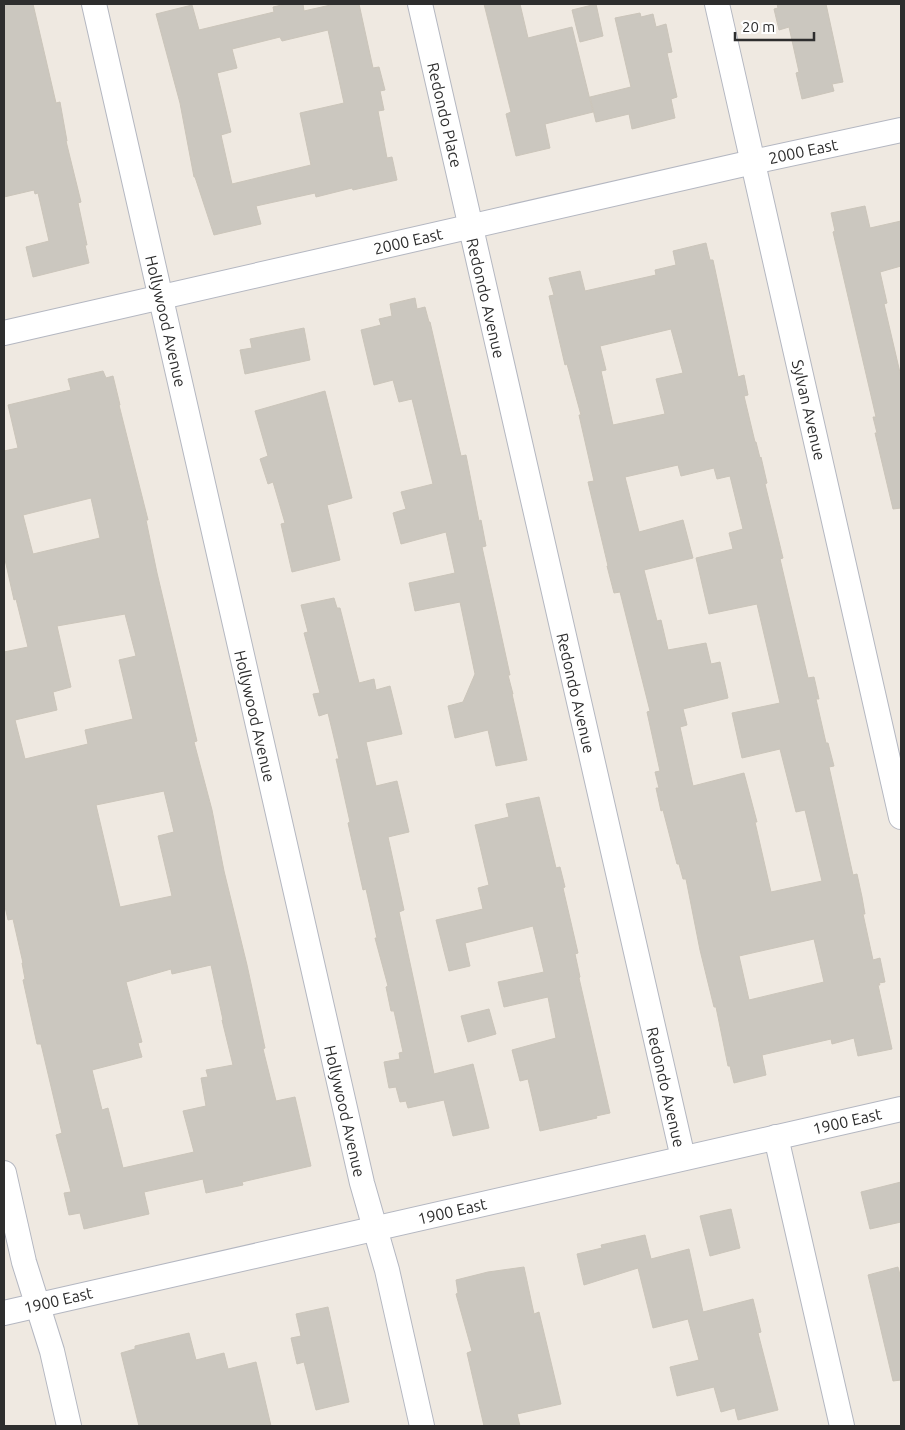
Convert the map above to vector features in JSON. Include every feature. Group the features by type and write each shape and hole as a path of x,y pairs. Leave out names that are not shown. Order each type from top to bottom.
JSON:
{"street":[{"name":"Hollywood Avenue","path":"94,4 359,1174 387,1270 422,1426"},
{"name":"Redondo Place","path":"420,4 470,227"},
{"name":"Sylvan Avenue","path":"717,4 901,817"},
{"name":"2000 East","path":"4,333 901,130"},
{"name":"Redondo Avenue","path":"470,227 683,1158"},
{"name":"1900 East","path":"4,1313 901,1109"},
{"path":"776,1137 842,1426"},
{"path":"4,1173 24,1262 52,1351 69,1426"}],"building":[{"path":"4,4 33,4 56,103 60,102 66,141 81,202 78,203 89,263 33,277 26,247 49,241 38,193 35,194 34,190 4,197"},
{"path":"286,4 303,4 304,11 335,4 359,4 373,68 379,67 385,90 380,91 384,110 378,111 387,158 392,157 397,180 316,197 315,193 256,206 261,224 214,235 194,177 180,103 156,14 192,5 199,30 274,12 273,7","holes":["328,30 344,103 300,113 311,165 232,184 221,135 231,132 217,73 237,68 232,49 280,37 282,41"]},
{"path":"484,4 520,4 528,38 572,27 593,112 545,124 550,148 516,156 506,114 511,112"},
{"path":"596,4 603,36 580,42 572,10"},
{"path":"777,4 826,4 843,82 832,84 834,91 802,99 796,73 799,72 789,27 779,30 774,9 778,8"},
{"path":"640,13 641,17 653,14 656,27 666,24 672,52 667,53 677,97 671,99 675,118 632,129 629,114 596,122 590,97 631,87 615,18"},
{"path":"865,206 870,228 901,221 901,266 880,272 887,303 884,304 901,377 901,508 893,509 875,433 877,433 873,417 876,417 833,232 835,231 831,213"},
{"path":"706,243 710,260 713,260 738,377 744,375 748,395 744,396 767,483 765,484 783,558 780,559 808,678 814,677 819,699 816,699 826,743 828,743 834,766 829,767 853,875 857,874 873,960 880,958 885,982 878,985 892,1049 858,1056 854,1038 832,1044 831,1039 762,1055 766,1075 734,1083 730,1066 728,1066 716,1007 714,1007 700,950 686,879 683,879 679,864 677,864 663,810 661,811 656,788 659,788 655,772 660,771 647,712 650,711 620,592 614,593 607,566 588,482 594,481 579,415 581,415 567,364 565,365 549,296 554,295 549,278 580,271 585,291 656,275 655,270 676,265 673,251","holes":["671,329 683,373 656,379 665,414 613,425 601,371 606,370 600,346","678,465 681,476 714,468 717,479 730,476 743,529 729,533 733,549 696,558 709,614 757,604 780,703 732,713 742,758 780,749 796,812 805,810 822,881 771,892 755,822 757,822 744,773 693,786 680,727 687,725 683,709 728,698 720,662 711,664 706,643 668,650 661,620 657,621 644,570 693,558 683,520 639,532 625,477","814,939 824,982 749,1000 739,956"]},
{"path":"415,298 417,309 425,307 430,322 461,456 466,455 486,546 482,547 527,760 496,766 488,730 455,738 448,706 463,702 475,674 460,602 415,611 409,583 455,573 446,532 401,544 393,513 406,509 401,492 433,484 412,399 399,402 393,380 374,385 361,330 381,325 379,319 392,316 390,304"},
{"path":"304,328 310,360 245,374 240,350 252,348 250,339"},
{"path":"103,371 106,378 113,376 148,520 146,520 157,573 197,741 194,742 212,810 224,871 265,1048 263,1049 276,1101 295,1097 311,1166 242,1182 243,1185 206,1193 203,1179 144,1192 149,1214 84,1229 80,1213 69,1215 64,1193 71,1192 56,1135 62,1133 41,1044 37,1044 23,980 25,979 23,963 13,919 8,920 4,902 4,652 28,647 16,599 14,600 4,555 4,451 18,448 8,405 71,390 68,379","holes":["91,498 100,538 33,554 23,515","125,614 136,656 119,660 133,719 85,730 88,744 25,759 15,720 57,710 53,692 71,687 57,626","164,791 174,832 158,836 172,896 120,907 96,805","211,965 233,1065 206,1070 208,1077 201,1078 206,1106 183,1111 194,1152 123,1168 108,1108 102,1110 92,1070 142,1057 138,1043 142,1042 126,982 171,969 172,974"]},
{"path":"325,391 352,498 327,505 340,560 292,572 281,524 285,523 273,482 268,484 260,459 268,456 255,411"},
{"path":"334,598 337,608 340,608 359,683 374,679 376,690 390,686 402,734 366,742 376,786 397,781 409,832 388,837 404,910 399,912 434,1074 473,1064 489,1128 453,1136 444,1100 408,1108 406,1101 400,1102 396,1087 389,1088 384,1062 400,1059 399,1053 403,1052 394,1011 391,1011 386,987 388,986 375,938 377,938 366,889 363,890 348,823 350,822 336,759 339,759 328,713 319,716 313,694 320,693 304,633 308,632 301,605"},
{"path":"539,797 556,868 560,867 565,887 563,888 578,953 575,954 579,978 610,1113 596,1116 597,1118 540,1131 528,1079 520,1081 512,1050 556,1038 548,997 504,1007 498,982 544,972 533,926 465,943 470,966 449,971 436,920 483,909 478,888 489,885 475,825 509,817 506,804"},
{"path":"489,1009 496,1034 468,1042 461,1016"},
{"path":"901,1182 901,1222 870,1229 861,1192"},
{"path":"731,1209 740,1248 710,1256 700,1216"},
{"path":"645,1235 651,1259 689,1249 703,1312 753,1299 761,1332 758,1333 778,1410 738,1420 735,1408 721,1412 714,1387 677,1396 670,1367 699,1360 688,1319 653,1328 638,1268 584,1285 577,1254 602,1248 601,1245"},
{"path":"524,1267 534,1314 539,1312 561,1404 517,1414 520,1426 484,1426 467,1353 472,1351 456,1294 458,1293 456,1280 488,1272"},
{"path":"898,1267 901,1279 901,1380 893,1381 868,1275"},
{"path":"328,1307 349,1402 316,1410 304,1362 297,1364 291,1338 301,1336 296,1314"},
{"path":"189,1333 196,1360 224,1353 228,1369 256,1362 271,1426 139,1426 121,1353 135,1349 135,1346"}]}
